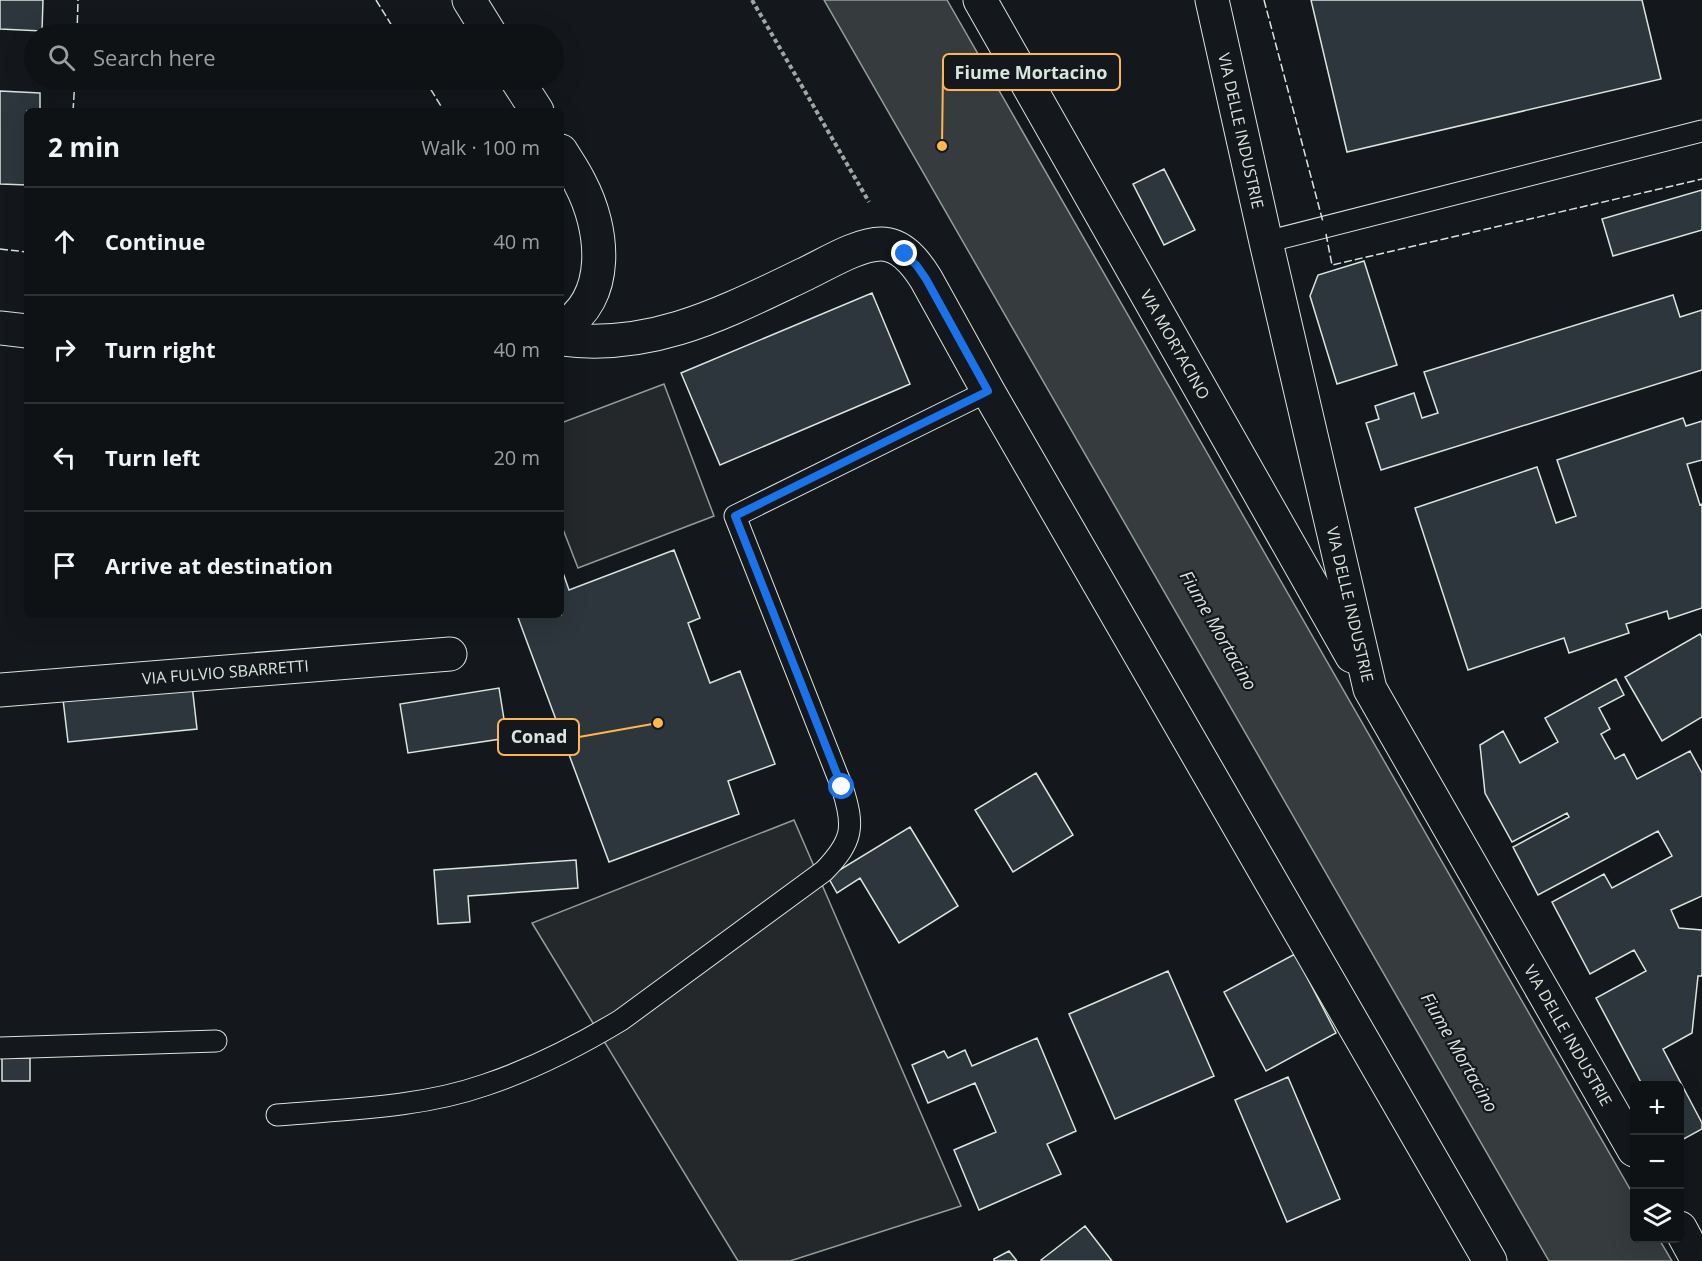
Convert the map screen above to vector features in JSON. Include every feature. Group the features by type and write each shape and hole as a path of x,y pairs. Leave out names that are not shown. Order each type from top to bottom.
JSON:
{"street":[{"path":"469,0 484,24"},
{"name":"VIA MORTACINO","path":"980,0 1370,689"},
{"name":"VIA DELLE INDUSTRIE","path":"1212,0 1370,689 1630,1141"},
{"path":"523,90 535,108"},
{"path":"564,156 586,195 599,244 597,272 592,295 577,316 564,326"},
{"path":"564,339 595,341 632,339 678,329 730,310 860,249 882,244 895,247 905,254 926,279 988,391 1490,1261"},
{"path":"0,328 24,331"},
{"name":"VIA FULVIO SBARRETTI","path":"0,690 450,654"},
{"path":"1684,1235 1698,1261"}],"lane":[{"path":"1266,242 1702,131"},
{"path":"277,1115 389,1106 422,1101 483,1086 552,1057 587,1041 621,1020 824,872 845,847 850,831 847,803 735,516 988,391"},
{"path":"0,1048 216,1041"}],"path":[{"path":"752,0 895,247"}],"shaded area":[{"path":"664,384 714,516 578,568 564,532 564,422"},
{"path":"794,820 961,1206 790,1261 738,1261 532,923"}],"water":[{"path":"824,0 947,0 1630,1189 1630,1243 1661,1243 1672,1261 1549,1261"}],"building":[{"path":"0,0 43,0 42,24 24,24 24,30 0,29"},
{"path":"1311,0 1642,0 1661,79 1347,152"},
{"path":"0,91 40,93 40,108 24,108 24,185 0,184"},
{"path":"1164,169 1195,230 1164,245 1133,184"},
{"path":"1702,190 1702,230 1613,256 1602,219"},
{"path":"1364,261 1397,365 1337,384 1310,296 1318,275"},
{"path":"872,293 910,384 720,465 681,373"},
{"path":"1673,295 1680,317 1702,310 1702,370 1381,470 1366,423 1379,419 1375,406 1414,393 1422,418 1438,413 1424,372"},
{"path":"1683,418 1686,426 1702,421 1702,460 1687,464 1700,505 1702,504 1702,608 1669,619 1667,611 1626,624 1629,633 1569,653 1564,638 1468,670 1415,508 1537,467 1556,523 1576,516 1557,460"},
{"path":"674,550 700,618 688,623 710,683 740,671 775,764 728,781 739,814 609,862 518,618 564,618 564,576 569,590"},
{"path":"1700,634 1702,637 1702,717 1662,741 1625,677"},
{"path":"1616,679 1624,695 1599,708 1610,729 1601,734 1615,759 1624,754 1637,779 1690,751 1702,773 1702,896 1671,910 1679,928 1702,930 1702,976 1698,976 1692,1033 1663,1049 1680,1081 1640,1081 1596,998 1646,971 1634,950 1590,974 1552,902 1604,874 1612,888 1672,856 1658,831 1538,895 1513,847 1569,817 1567,813 1512,842 1485,793 1480,745 1503,731 1520,763 1558,742 1545,718"},
{"path":"192,685 197,729 68,742 63,699"},
{"path":"499,688 507,738 408,753 400,704"},
{"path":"1036,773 1073,835 1013,872 975,810"},
{"path":"910,827 958,906 899,943 860,878 837,893 828,877"},
{"path":"576,860 578,888 468,896 470,922 438,924 434,870"},
{"path":"1295,954 1336,1033 1266,1071 1224,992"},
{"path":"1168,971 1214,1076 1115,1119 1069,1014"},
{"path":"1037,1038 1076,1131 1047,1144 1061,1174 979,1210 954,1150 996,1132 975,1083 928,1103 912,1065 944,1051 948,1058 965,1050 972,1066"},
{"path":"2,1058 30,1058 30,1081 2,1081"},
{"path":"1288,1077 1340,1199 1287,1222 1235,1100"},
{"path":"1684,1089 1702,1123 1702,1129 1684,1139"},
{"path":"1085,1226 1112,1261 1041,1261 1041,1260"},
{"path":"1009,1251 1017,1261 994,1261 994,1259"}],"fence":[{"path":"77,24 78,0"},
{"path":"376,0 391,24"},
{"path":"1264,0 1323,222"},
{"path":"73,108 74,90"},
{"path":"431,90 442,108"},
{"path":"1326,234 1332,265 1702,179"},
{"path":"0,249 24,252"}],"place":[{"name":"Fiume Mortacino","path":"942,146"},
{"name":"Conad","path":"658,723"}],"route":[{"path":"842,787 735,516 988,391 926,279 905,254"}]}
